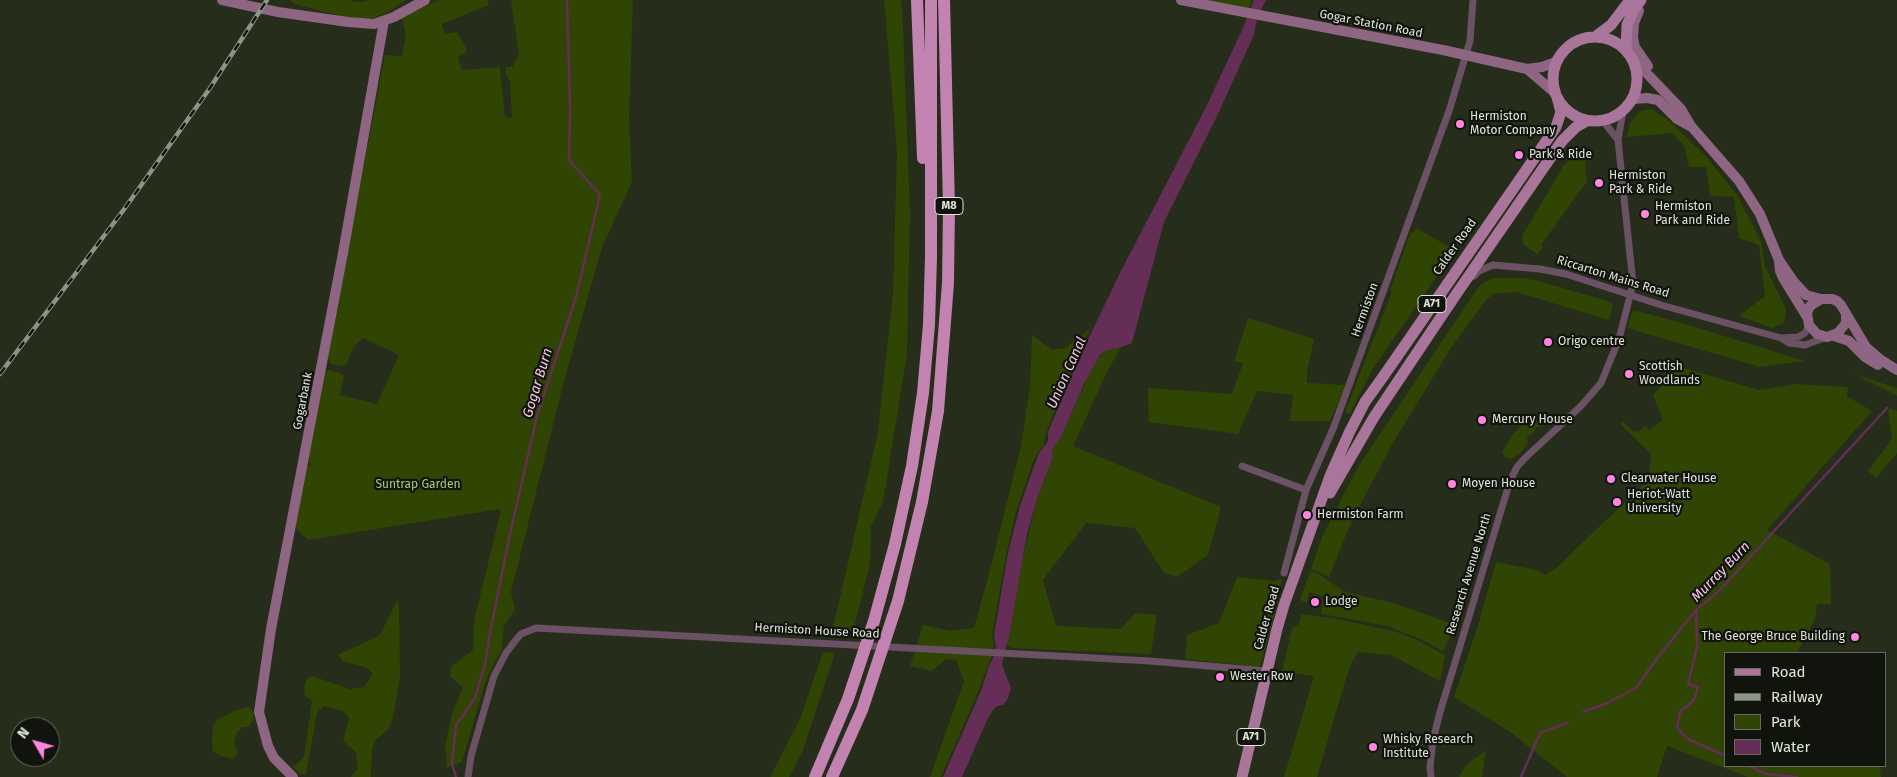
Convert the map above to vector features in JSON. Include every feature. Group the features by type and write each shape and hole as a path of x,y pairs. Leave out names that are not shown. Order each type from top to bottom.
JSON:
{"highway":[{"name":"M8","path":"916,0 923,168 931,258"},
{"name":"M8","path":"815,777 848,699 874,621 895,544 912,466 923,394 929,325 931,258 930,0"},
{"name":"M8","path":"944,0 949,206"},
{"name":"M8","path":"832,777 862,710 898,601 922,502 938,411 944,354 948,283 952,0"}],"main road":[{"path":"1595,37 1611,25 1630,0"},
{"path":"1629,54 1627,25 1633,10 1641,0"},
{"path":"1587,37 1595,37 1606,38 1617,43 1629,54 1636,68 1638,78 1633,99 1614,118 1603,121 1587,121 1569,113 1556,95 1553,78 1556,62 1560,55 1572,44 1587,37"},
{"name":"Calder Road","path":"1242,777 1260,697 1287,598 1330,476 1350,431 1365,402 1556,127 1561,112 1556,95"},
{"name":"Calder Road","path":"1315,521 1374,417 1450,303 1562,141 1576,127 1587,121"}],"street":[{"path":"222,0 278,12 362,24 374,24 384,21 425,0"},
{"name":"Gogar Station Road","path":"1181,0 1466,55 1526,70 1556,62"},
{"name":"Hermiston","path":"1284,573 1306,490 1333,429 1449,111 1470,41 1473,0"},
{"path":"1646,0 1634,23 1633,38 1635,47 1664,90"},
{"name":"Gogarbank","path":"293,777 274,758 268,746 259,712 271,629 336,290 384,21"},
{"path":"1629,54 1681,109 1691,126 1728,166 1760,214 1779,260 1804,293 1821,299 1832,299 1842,305 1866,347 1897,372"},
{"name":"Gogar Station Road","path":"1526,70 1556,95"},
{"path":"1633,99 1647,98 1658,100 1678,119 1691,126"},
{"name":"Research Avenue North","path":"1431,777 1430,767 1433,740 1440,712 1510,481 1524,460 1581,406 1600,383 1619,339 1633,284 1618,140 1623,111"},
{"path":"1603,121 1618,140"},
{"path":"1779,260 1783,278 1817,334 1849,341 1886,370 1897,372"},
{"name":"Riccarton Mains Road","path":"1450,303 1479,271 1493,265 1540,269 1566,274 1630,296 1781,338 1789,343 1805,344 1830,336"},
{"name":"Riccarton Mains Road","path":"1781,338 1798,337 1805,333 1810,306 1821,299"},
{"path":"1830,336 1838,333 1844,326 1846,315"},
{"path":"1242,466 1306,490"},
{"name":"Hermiston House Road","path":"468,777 471,756 494,676 506,653 515,641 528,630 536,628 986,651 1150,661 1267,671"}],"green space":[{"path":"290,0 352,0 354,2 364,2 369,0 406,0 390,11 374,18 352,19 294,4"},
{"name":"Suntrap Garden","path":"439,0 489,0 488,5 442,24 442,26 445,34 457,32 467,49 466,53 458,57 462,70 500,67 505,117 512,118 510,82 505,72 506,67 512,67 519,55 511,0 633,0 629,118 632,182 602,247 563,385 511,592 515,610 504,625 502,649 486,680 462,762 447,768 445,748 452,714 463,687 450,677 451,666 473,650 474,621 500,509 308,540 295,528 306,466 312,465 308,461 325,372 329,370 344,376 340,395 377,404 399,355 363,338 354,346 346,365 331,364 327,358 385,55 402,56 406,36 402,17"},
{"path":"884,0 901,0 903,28 910,213 907,355 883,502 871,526 870,564 853,631 833,628 878,432 893,293 897,152"},
{"path":"1207,0 1253,0 1249,8"},
{"path":"1651,109 1667,119 1706,156 1737,195 1761,241 1765,266 1786,309 1784,323 1772,328 1739,316 1765,296 1759,245 1739,238 1734,197 1710,196 1706,167 1689,167 1684,145 1672,133 1627,137 1630,123 1640,111"},
{"path":"1584,147 1587,181 1541,245 1543,247 1537,254 1524,245 1522,236 1564,165"},
{"path":"1416,228 1450,247 1455,247 1455,250 1372,370 1350,414 1345,412 1392,292 1390,290 1411,231 1413,233"},
{"path":"1493,278 1535,280 1611,302 1613,306 1609,320 1516,292 1493,294 1486,300 1449,351 1393,443 1352,520 1329,577 1311,569 1322,537 1358,467 1479,286"},
{"path":"1633,310 1679,322 1805,361 1760,367 1627,328"},
{"path":"1248,318 1314,339 1307,372 1307,383 1346,385 1330,421 1290,421 1293,395 1257,391 1238,434 1149,422 1148,388 1232,394 1243,363 1234,361"},
{"path":"1090,329 1053,415 1044,445 1033,462 1016,512 992,635 994,645 992,656 941,777 930,777 964,681 956,660 946,659 932,671 910,666 923,625 950,631 974,628 1021,446 1030,386 1032,335 1052,350 1065,348"},
{"path":"1121,347 1106,374 1073,446 1221,507 1208,555 1177,577 1164,573 1135,528 1086,523 1043,580 1056,626 1121,629 1135,613 1157,615 1151,654 1013,648 1005,644 1009,637 1021,565 1037,499 1053,456 1052,450 1063,432 1095,362 1105,351"},
{"path":"1666,363 1759,390 1796,384 1848,387 1847,396 1872,411 1767,530 1830,564 1831,604 1817,604 1815,619 1798,652 1724,652 1724,767 1880,767 1881,777 1748,777 1667,746 1657,777 1567,777 1510,732 1454,697 1479,622 1496,562 1537,570 1545,575 1557,567 1649,479 1651,454 1620,424 1623,421 1634,432 1641,431 1646,426 1649,430 1663,420 1653,395 1662,385"},
{"path":"1853,374 1897,388 1897,396 1890,392"},
{"path":"1890,408 1897,411 1897,453 1876,478 1868,471 1892,439 1888,412"},
{"path":"1539,413 1545,417 1545,426 1537,427 1527,437 1528,443 1521,452 1511,459 1505,457 1502,453 1513,434 1528,419"},
{"path":"1310,571 1319,574 1345,592 1393,603 1456,625 1443,651 1420,639 1387,626 1322,614 1324,597 1309,592 1307,603 1300,600"},
{"path":"1237,577 1274,581 1282,579 1278,602 1260,667 1185,659 1187,635 1219,623"},
{"path":"397,600 399,608 400,678 392,721 388,729 375,741 372,750 371,777 351,777 358,768 356,752 343,741 349,718 343,711 323,706 317,713 306,774 300,774 293,767 304,757 312,701 305,696 304,687 306,680 312,676 350,689 364,687 373,674 367,668 342,661 338,654 380,635"},
{"path":"1301,614 1338,619 1397,632 1445,655 1440,681 1391,655 1358,652 1346,678 1317,777 1284,777 1314,676 1282,672 1292,628 1299,624"},
{"path":"823,652 835,653 802,753 789,777 770,777 800,719"},
{"path":"250,707 254,713 253,721 248,727 243,727 237,732 234,745 238,752 234,759 220,756 213,751 213,726 217,720 236,710"},
{"path":"1486,750 1482,777 1459,777 1466,765"}],"water":[{"path":"1254,0 1266,0 1258,16 1253,37 1218,114 1164,222 1132,343 1105,351 1100,355 1084,384 1063,433 1052,450 1053,456 1037,499 1027,534 1009,637 1002,665 1011,688 1007,700 1003,705 997,706 988,718 962,777 943,777 981,691 993,658 996,647 994,635 1008,553 1020,506 1039,453 1048,441 1048,432 1083,350 1120,273 1205,109"}],"waterway":[{"name":"Gogar Burn","path":"456,777 452,764 456,725 475,698 485,664 510,534 537,416 576,297 600,195 569,160 570,108 567,0"},
{"name":"Murray Burn","path":"1724,755 1688,739 1677,728 1680,712 1694,700 1698,687 1688,684 1697,647 1696,610 1718,592 1887,408"},
{"path":"1583,712 1607,703 1636,688 1696,610"},
{"path":"1521,777 1540,733 1567,723"},
{"name":"Murray Burn","path":"1751,767 1766,774 1797,777"}],"railway":[{"path":"0,374 125,208 210,88 267,0"}],"place":[{"name":"Hermiston Motor Company","path":"1460,124"},
{"name":"Park & Ride","path":"1519,155"},
{"name":"Hermiston Park & Ride","path":"1599,183"},
{"name":"Hermiston Park and Ride","path":"1645,214"},
{"name":"Origo centre","path":"1548,342"},
{"name":"Scottish Woodlands","path":"1629,374"},
{"name":"Mercury House","path":"1482,420"},
{"name":"Clearwater House","path":"1611,479"},
{"name":"Moyen House","path":"1452,484"},
{"name":"Heriot-Watt University","path":"1617,502"},
{"name":"Hermiston Farm","path":"1307,515"},
{"name":"Lodge","path":"1315,602"},
{"name":"The George Bruce Building","path":"1855,637"},
{"name":"Wester Row","path":"1220,677"},
{"name":"Whisky Research Institute","path":"1373,747"}],"water label":[{"name":"Union Canal","path":"1067,373"}]}
